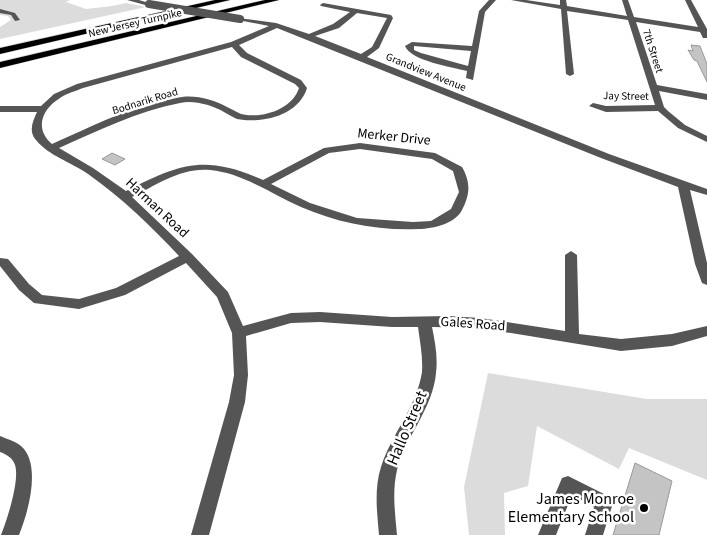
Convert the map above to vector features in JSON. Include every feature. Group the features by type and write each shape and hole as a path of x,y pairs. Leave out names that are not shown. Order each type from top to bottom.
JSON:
{"highway":[{"name":"New Jersey Turnpike","path":"0,44 200,0"},
{"name":"New Jersey Turnpike","path":"0,51 226,0"},
{"name":"New Jersey Turnpike","path":"0,58 250,0"},
{"name":"New Jersey Turnpike","path":"0,65 275,0"}],"street":[{"name":"Grandview Avenue","path":"130,0 276,25 362,57 596,153 707,192"},
{"path":"470,78 482,11 493,0"},
{"path":"514,0 563,4 706,33"},
{"name":"7th Street","path":"625,0 660,108"},
{"path":"688,0 706,33"},
{"path":"563,4 570,74"},
{"path":"323,6 388,16 390,18 375,48 362,57"},
{"path":"330,28 326,24 344,9"},
{"path":"309,36 336,26 354,10"},
{"path":"0,11 13,14 17,20"},
{"path":"0,109 43,109 57,96 80,86 234,44 260,34 276,25"},
{"name":"Bodnarik Road","path":"51,148 92,130 182,100 199,100 238,116 257,117 290,107 299,98 303,88 298,82 244,55 234,44"},
{"path":"472,70 418,55 411,51 409,46 412,44 422,44 476,49"},
{"path":"653,86 707,97"},
{"name":"Jay Street","path":"592,106 606,109 660,108"},
{"path":"660,108 669,119 682,128 707,139"},
{"name":"Harman Road","path":"43,109 36,126 39,138 51,148 89,170 125,196 188,257 223,295 239,333 242,357 237,402 200,535"},
{"name":"Merker Drive","path":"125,196 178,169 206,166 220,167 242,173 263,184 306,205 356,222 413,226 434,225 456,211 464,192 458,170 435,156 360,146 327,150 263,184"},
{"path":"683,185 701,264 707,280"},
{"path":"571,255 572,338"},
{"path":"0,262 4,262 24,287 39,300 79,304 120,292 188,257"},
{"name":"Gales Road","path":"239,333 291,318 345,317 392,322 480,323 621,345 672,340 707,331"},
{"name":"Hallo Street","path":"388,535 386,483 388,474 398,444 421,398 428,378 430,365 424,322"},
{"path":"0,444 9,447 19,454 26,472 15,523 10,535"},
{"path":"548,535 568,484 604,503 594,535"}],"shaded area":[{"path":"0,0 70,0 66,2 86,9 126,3 146,7 0,39 0,27 11,20 8,16 0,15"},
{"path":"488,373 647,399 707,399 707,480 629,448 619,469 537,426 528,486 504,493 505,535 469,535 464,487"}],"building":[{"path":"691,45 700,46 707,64 707,82 697,61 694,60 688,50 693,51"},
{"path":"112,153 125,159 115,165 102,159"},
{"name":"James Monroe Elementary School","path":"635,463 672,481 659,535 613,535"}],"place":[{"name":"James Monroe Elementary School","path":"644,508"}]}
